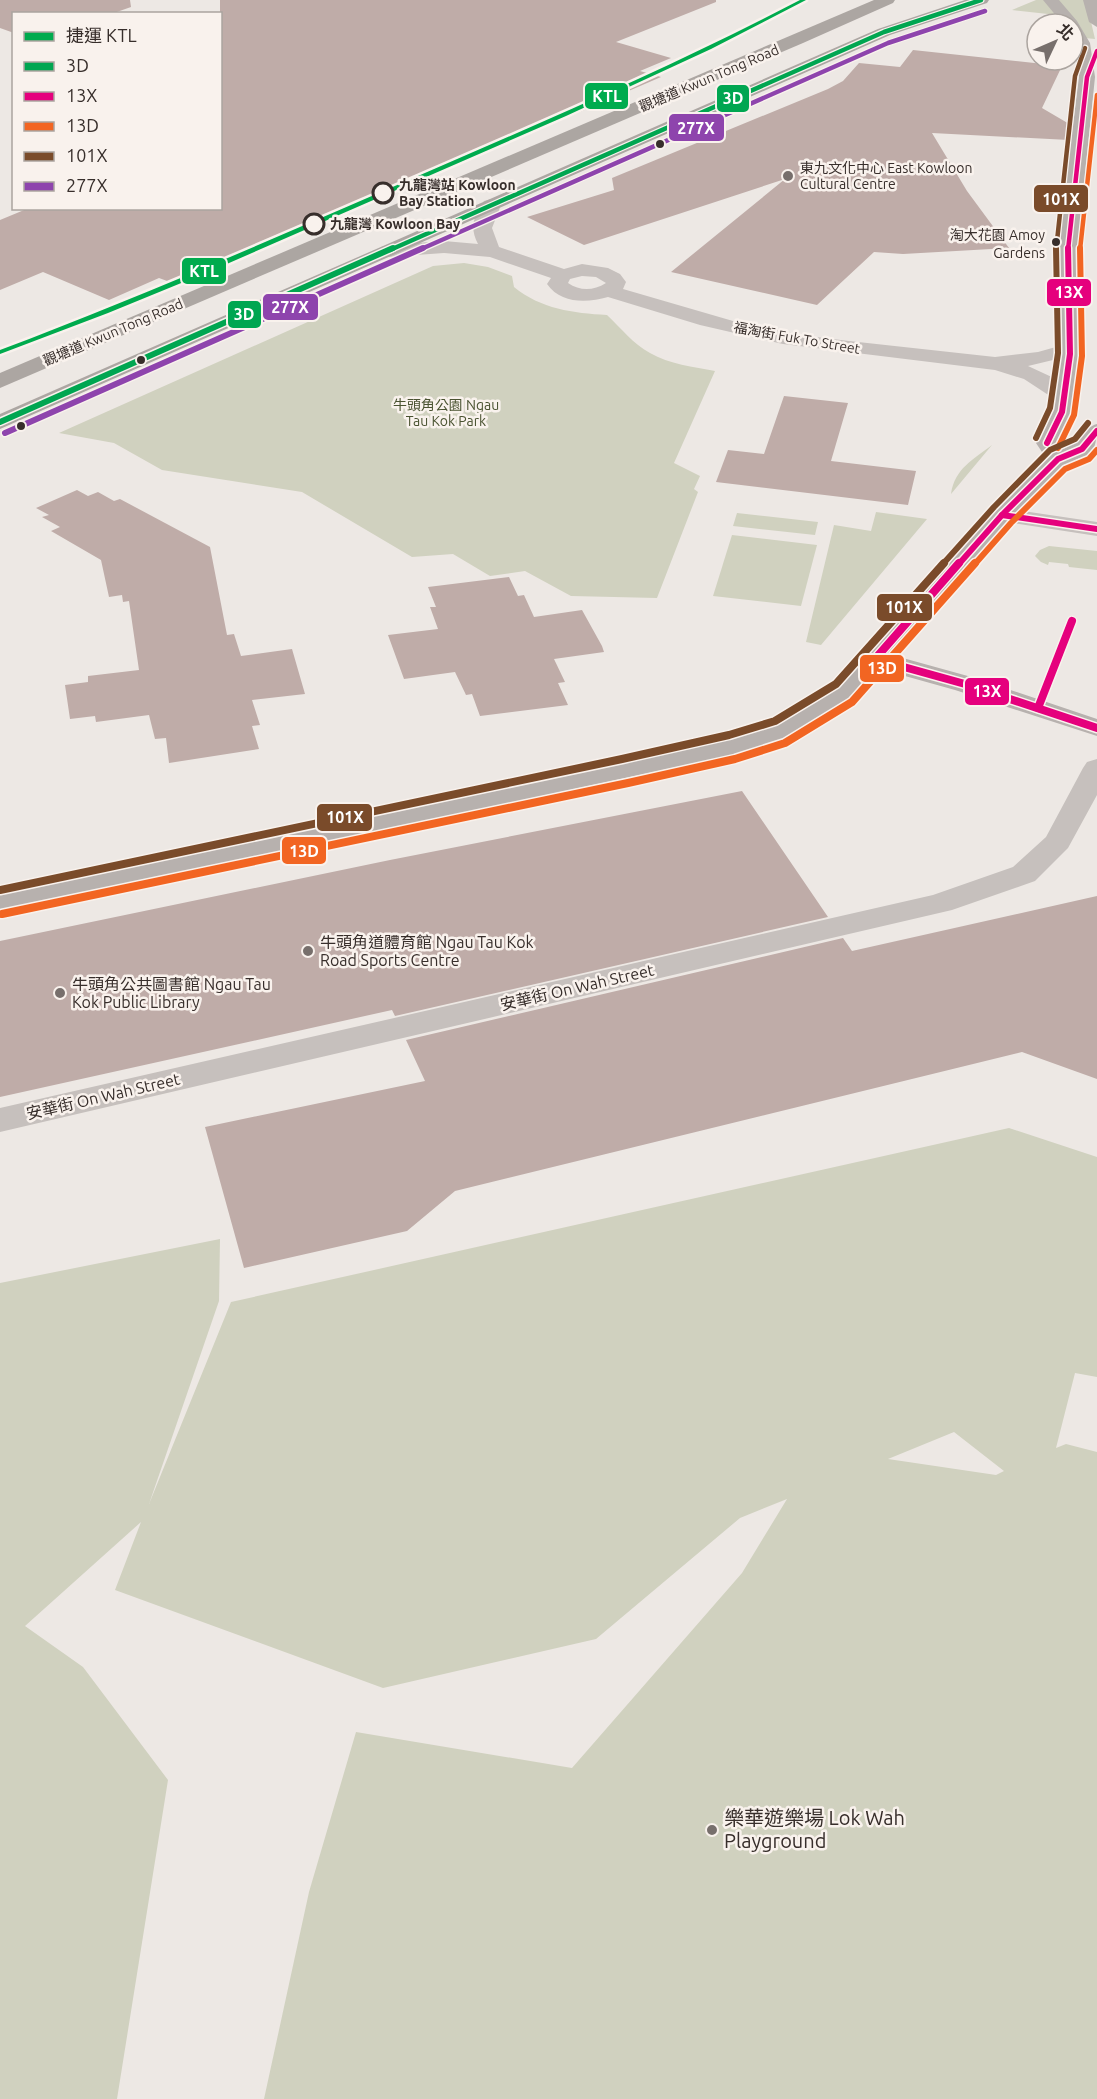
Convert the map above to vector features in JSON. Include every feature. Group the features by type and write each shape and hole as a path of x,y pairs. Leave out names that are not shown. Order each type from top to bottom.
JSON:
{"highway":[{"name":"觀塘道 Kwun Tong Road","path":"0,381 887,0"},
{"name":"觀塘道 Kwun Tong Road","path":"0,422 884,32 981,0"}],"main road":[{"path":"1052,0 1061,12"},
{"path":"1091,0 1097,22"},
{"path":"1087,77 1097,51"},
{"path":"1058,459 1047,442 1062,412 1070,349 1068,243 1087,77 1085,63"},
{"path":"0,902 732,747 780,732 805,719 844,693 1002,515 1058,459 1082,449 1097,431"},
{"path":"875,659 965,684 1097,728"}],"street":[{"path":"491,205 482,225 483,237 492,251"},
{"name":"福淘街 Fuk To Street","path":"388,251 444,247 492,251 562,275 557,284 568,292 590,295 609,291 677,312 785,338 862,349 988,362 1034,375 1064,395"},
{"name":"福淘街 Fuk To Street","path":"988,362 1040,358 1070,349"},
{"path":"1002,515 1097,529"},
{"name":"安華街 On Wah Street","path":"0,1120 940,903 1024,874 1058,842 1097,768"}],"green space":[{"path":"1036,0 1086,0 1095,39 1085,38 1085,12 1012,10"},
{"name":"牛頭角公園 Ngau Tau Kok Park","path":"464,263 488,267 512,276 514,287 546,305 582,313 607,315 627,336 657,357 682,365 715,371 674,463 700,476 694,489 698,492 657,598 571,596 525,571 490,576 453,554 412,557 302,492 162,470 114,443 59,433 433,266"},
{"path":"992,445 951,494 956,477 961,471"},
{"path":"876,512 927,519 821,645 806,642 834,525 871,531"},
{"path":"737,513 818,522 815,535 733,526"},
{"path":"732,535 817,545 801,606 713,596"},
{"path":"1049,546 1097,551 1097,570 1049,562 1048,565 1041,562 1035,556 1040,550"},
{"path":"1009,1128 1097,1157 1097,1377 1075,1373 1056,1448 1066,1444 1097,1452 1097,2099 264,2099 309,1892 356,1732 572,1768 742,1573 787,1499 740,1518 596,1639 383,1688 115,1590 141,1522 25,1626 83,1667 168,1780 117,2099 0,2099 0,1283 220,1239 219,1301 149,1504 231,1302","holes":["954,1432 1004,1471 996,1475 888,1459"]}],"building":[{"path":"0,0 130,0 131,7 117,12 12,12 12,32 0,28"},
{"path":"220,0 716,0 716,2 616,42 671,58 640,71 661,77 178,285 159,278 109,300 43,272 0,290 0,220 24,210 222,210 222,12 220,12"},
{"name":"東九文化中心 East Kowloon Cultural Centre","path":"913,50 1025,62 1025,72 1059,72 1042,108 1071,125 1069,140 932,133 967,191 1009,248 903,254 874,252 817,305 671,272 785,179 584,245 527,217 614,190 612,178 828,89 843,81 859,63 900,67"},
{"path":"784,396 848,403 831,461 916,471 908,505 716,482 728,450 764,454"},
{"path":"77,490 88,496 98,492 114,501 120,499 210,547 227,635 234,634 241,656 292,649 305,694 252,700 260,725 252,726 259,749 169,763 166,738 155,739 149,715 96,722 95,716 70,719 65,685 88,682 88,676 139,670 129,601 123,602 122,595 109,597 101,560 51,531 60,527 42,517 49,515 36,508"},
{"path":"509,577 518,596 524,595 534,617 582,610 602,646 604,652 554,659 565,682 558,683 568,705 480,716 472,694 466,695 455,672 404,679 388,635 438,629 430,607 436,607 428,587"},
{"path":"742,791 828,917 395,1016 392,1010 0,1097 0,941 390,860"},
{"path":"1097,896 1097,1079 1022,1052 455,1191 407,1231 244,1268 205,1127 425,1081 406,1040 843,938 852,951"}],"metro line":[{"name":"KTL","path":"0,352 210,268 564,115 661,71 804,0"}],"transit line":[{"name":"3D","path":"0,422 884,32 981,0"},
{"name":"277X","path":"5,433 888,43 985,11"},
{"name":"13X","path":"1047,443 1062,412 1070,354 1068,243 1087,77 1097,51"},
{"name":"101X","path":"1036,438 1050,408 1058,353 1056,242 1076,72"},
{"name":"13D","path":"1058,448 1074,415 1082,356 1080,244 1097,95"},
{"name":"101X","path":"0,890 622,759 729,735 775,721 836,684 994,507 1050,450 1075,439 1088,423"},
{"name":"13X","path":"875,659 1002,515 1058,459 1082,449 1097,431"},
{"name":"13D","path":"2,914 628,783 735,759 785,743 852,702 1011,523 1065,469 1089,459 1097,450"},
{"name":"13X","path":"1002,515 1097,529"},
{"name":"13X","path":"1038,708 1072,621"},
{"name":"13X","path":"875,659 965,684 1097,728"}],"place":[{"name":"東九文化中心 East Kowloon Cultural Centre","path":"788,176"},
{"name":"九龍灣站 Kowloon Bay Station","path":"383,193"},
{"name":"九龍灣 Kowloon Bay","path":"314,224"},
{"name":"淘大花園 Amoy Gardens","path":"1056,242"},
{"name":"牛頭角道體育館 Ngau Tau Kok Road Sports Centre","path":"308,951"},
{"name":"牛頭角公共圖書館 Ngau Tau Kok Public Library","path":"60,993"},
{"name":"樂華遊樂場 Lok Wah Playground","path":"712,1830"}]}
